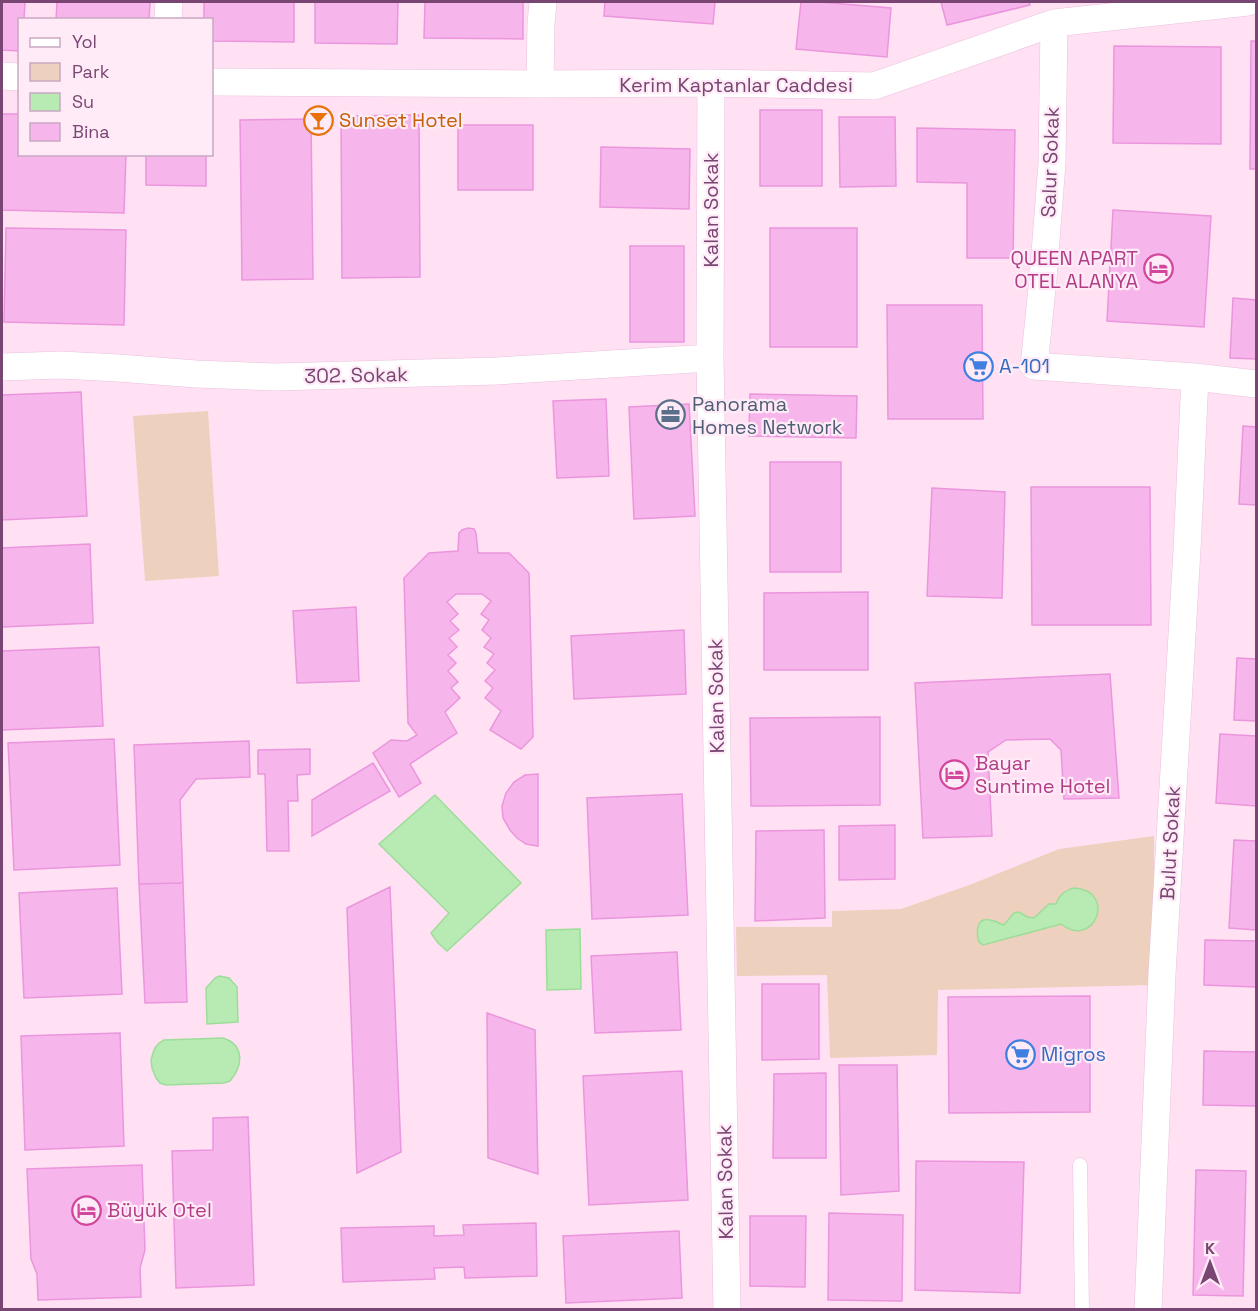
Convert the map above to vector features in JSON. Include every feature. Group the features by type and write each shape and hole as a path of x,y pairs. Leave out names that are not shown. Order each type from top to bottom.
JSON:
{"street":[{"path":"168,18 169,2"},
{"path":"540,84 543,2"},
{"name":"Kerim Kaptanlar Caddesi","path":"213,82 711,83 874,86 1054,23 1248,2"},
{"name":"Salur Sokak","path":"1054,23 1052,163 1044,279 1034,366 1195,377 1257,384"},
{"path":"2,76 18,77"},
{"name":"Kalan Sokak","path":"711,83 710,358 727,1310"},
{"name":"302. Sokak","path":"2,367 62,365 196,375 275,377 497,371 710,358"},
{"name":"Bulut Sokak","path":"1148,1310 1162,974 1195,377"}],"lane":[{"path":"1080,1165 1082,1310"}],"green space":[{"path":"208,411 219,576 145,581 133,416"},
{"path":"1154,836 1154,985 938,990 937,1055 830,1058 827,975 737,976 736,927 832,927 832,911 901,909 972,884 1059,849"}],"water":[{"path":"435,795 521,883 447,951 431,933 449,913 379,844"},
{"path":"1074,888 1087,891 1095,899 1098,908 1091,925 1083,930 1073,930 1061,924 983,945 979,942 977,930 982,921 992,920 1004,925 1014,913 1019,912 1034,918 1049,904 1056,904 1065,892"},
{"path":"580,929 581,989 547,990 546,930"},
{"path":"219,976 229,978 237,987 238,1022 207,1024 206,988"},
{"path":"223,1038 235,1046 240,1056 237,1069 230,1081 166,1085 160,1083 156,1078 151,1060 155,1048 164,1040"}],"building":[{"path":"2,2 25,2 24,18 18,18 18,51 2,50"},
{"path":"57,2 150,2 149,18 56,18"},
{"path":"204,2 294,2 294,42 213,41 213,18 204,18"},
{"path":"315,2 398,2 397,44 315,43"},
{"path":"425,2 523,2 523,39 424,38"},
{"path":"605,2 715,2 713,24 604,16"},
{"path":"801,2 891,8 887,57 796,49"},
{"path":"941,2 1029,2 1030,5 947,25"},
{"path":"1251,41 1256,41 1256,169 1250,169"},
{"path":"1114,46 1221,47 1221,144 1113,143"},
{"path":"760,110 822,110 822,186 760,186"},
{"path":"2,114 18,114 18,156 126,156 124,213 2,210"},
{"path":"419,115 420,277 342,278 341,116"},
{"path":"839,117 895,117 896,186 840,187"},
{"path":"311,119 313,279 242,280 240,120"},
{"path":"458,125 533,125 533,190 458,190"},
{"path":"917,128 1015,130 1013,258 967,258 967,183 917,182"},
{"path":"601,147 690,149 689,209 600,207"},
{"path":"146,156 206,156 206,186 146,185"},
{"name":"QUEEN APART OTEL ALANYA","path":"1113,210 1211,216 1204,327 1107,321"},
{"path":"6,228 126,230 124,325 4,322"},
{"path":"770,228 857,228 857,347 770,347"},
{"path":"630,246 684,246 684,342 630,342"},
{"path":"1233,298 1256,300 1256,359 1230,358"},
{"path":"887,305 982,305 983,419 888,419"},
{"path":"81,392 87,516 2,520 2,395"},
{"path":"750,394 857,396 856,438 749,436"},
{"path":"606,399 609,476 557,478 553,401"},
{"path":"689,404 695,516 634,519 629,407"},
{"path":"1243,426 1256,427 1256,505 1239,504"},
{"path":"770,462 841,462 841,572 770,572"},
{"path":"1031,487 1150,487 1151,625 1032,625"},
{"path":"932,488 1005,492 1002,598 927,596"},
{"path":"468,528 474,529 476,533 478,553 509,553 529,573 533,737 521,749 490,730 501,711 485,698 493,688 485,681 495,670 487,663 494,654 484,647 491,638 482,630 489,620 481,614 491,601 482,594 456,594 447,602 458,614 450,621 459,630 449,638 457,647 448,655 456,663 448,671 458,682 451,688 460,698 445,712 457,733 410,764 421,783 399,797 373,753 391,740 407,741 417,735 408,723 404,578 429,553 458,551 459,533"},
{"path":"90,544 93,623 2,627 2,548"},
{"path":"868,592 868,670 764,670 764,593"},
{"path":"356,607 359,681 297,683 293,611"},
{"path":"684,630 686,694 574,699 571,636"},
{"path":"99,647 103,726 2,730 2,651"},
{"path":"1237,658 1256,659 1256,721 1234,720"},
{"name":"Bayar Suntime Hotel","path":"1110,674 1119,798 1064,799 1061,750 1050,739 1006,740 988,752 992,836 923,838 915,683"},
{"path":"880,717 880,805 751,806 750,718"},
{"path":"1220,734 1256,736 1256,806 1216,803"},
{"path":"114,739 120,865 14,870 8,743"},
{"path":"249,741 250,777 196,779 180,800 183,883 139,884 134,745"},
{"path":"310,749 310,774 297,775 298,801 288,801 289,851 267,851 265,774 258,774 258,750"},
{"path":"373,763 390,791 312,836 312,800"},
{"path":"538,774 538,846 526,844 517,838 503,818 502,806 506,793 514,782 525,775"},
{"path":"682,794 688,915 592,919 587,798"},
{"path":"895,825 895,879 839,880 839,826"},
{"path":"824,830 825,918 755,921 756,831"},
{"path":"1234,840 1256,841 1256,930 1229,928"},
{"path":"183,883 187,1002 145,1003 139,884"},
{"path":"390,887 401,1152 357,1173 347,908"},
{"path":"117,888 122,994 24,998 19,893"},
{"path":"1205,940 1256,941 1256,987 1204,985"},
{"path":"677,952 681,1030 595,1033 591,956"},
{"path":"762,984 819,984 819,1059 762,1060"},
{"name":"Migros","path":"1090,996 1090,1112 949,1113 948,997"},
{"path":"487,1013 535,1030 538,1174 488,1158"},
{"path":"120,1033 124,1146 25,1150 21,1036"},
{"path":"1204,1051 1256,1052 1256,1106 1203,1105"},
{"path":"839,1065 897,1065 899,1191 841,1195"},
{"path":"682,1071 688,1200 589,1205 583,1076"},
{"path":"826,1073 826,1158 773,1158 774,1074"},
{"path":"248,1117 254,1285 176,1288 172,1151 213,1150 213,1118"},
{"path":"916,1161 1024,1162 1020,1293 915,1290"},
{"name":"Büyük Otel","path":"142,1165 145,1250 140,1268 141,1297 38,1300 37,1274 31,1259 27,1169"},
{"path":"1196,1170 1246,1171 1243,1296 1193,1295"},
{"path":"829,1213 903,1215 902,1301 828,1300"},
{"path":"750,1216 806,1216 805,1287 750,1286"},
{"path":"536,1223 537,1276 465,1278 464,1267 434,1268 435,1279 343,1282 341,1228 434,1226 434,1236 464,1235 463,1225"},
{"path":"679,1231 682,1298 566,1303 563,1236"}],"place":[{"name":"Sunset Hotel","path":"318,120"},
{"name":"QUEEN APART OTEL ALANYA","path":"1159,269"},
{"name":"A-101","path":"978,366"},
{"name":"Panorama Homes Network","path":"671,415"},
{"name":"Bayar Suntime Hotel","path":"954,775"},
{"name":"Migros","path":"1020,1054"},
{"name":"Büyük Otel","path":"86,1210"}]}
